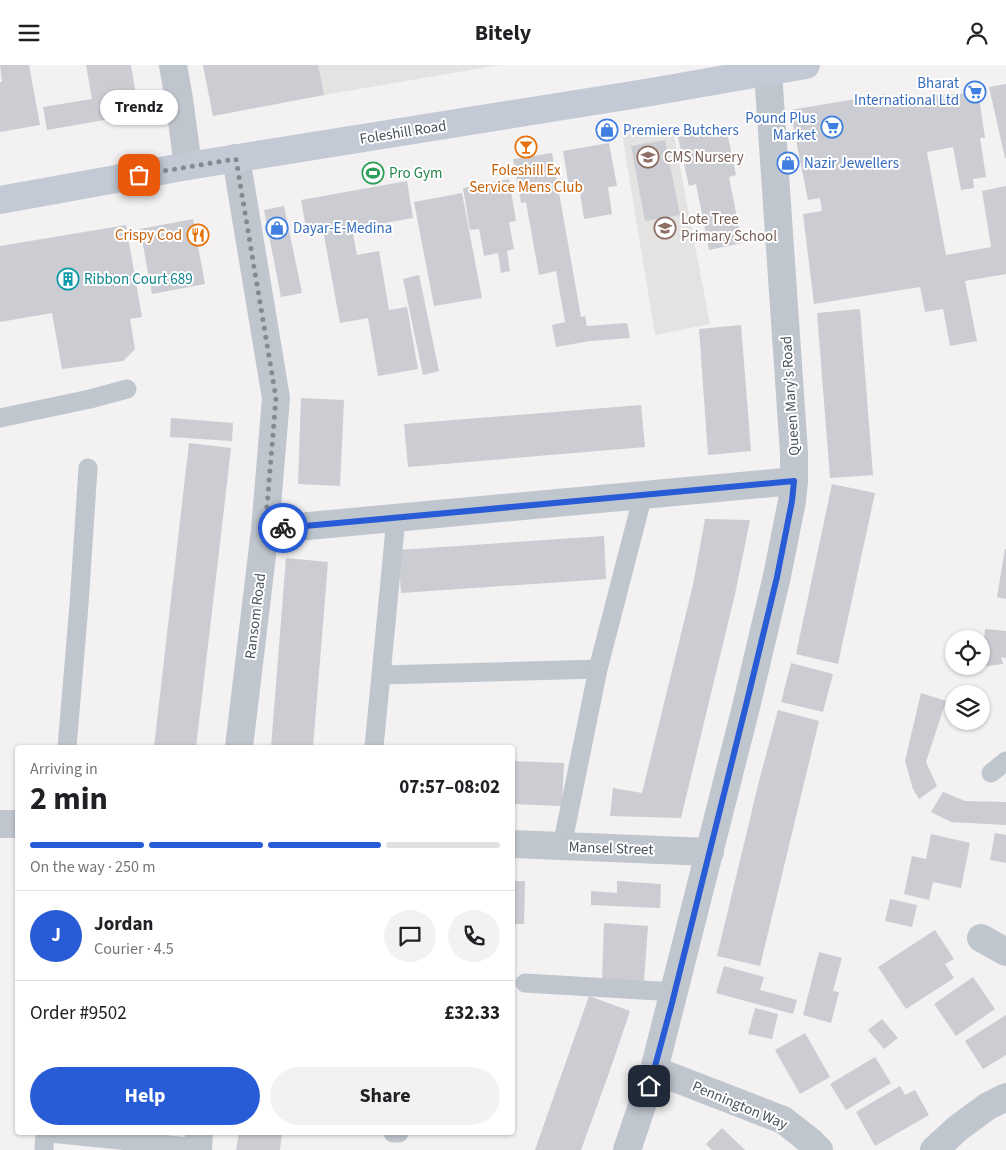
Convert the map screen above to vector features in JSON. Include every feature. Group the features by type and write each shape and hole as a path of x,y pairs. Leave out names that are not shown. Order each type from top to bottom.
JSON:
{"main road":[{"name":"Foleshill Road","path":"0,200 806,65"}],"street":[{"path":"173,65 188,167"},
{"name":"Queen Mary's Road","path":"627,1150 654,1070 675,992 777,577 792,501 794,453 768,72"},
{"name":"Ransom Road","path":"236,159 276,398 265,530 239,745"},
{"path":"265,530 794,481"},
{"path":"0,824 15,824"},
{"name":"Mansel Street","path":"515,844 710,852"},
{"path":"981,939 1006,952"},
{"name":"Pennington Way","path":"654,1070 783,1120 819,1150"},
{"path":"934,1150 958,1128 988,1106 1006,1097"}],"lane":[{"path":"0,418 90,399 127,389"},
{"path":"67,745 88,468"},
{"path":"562,846 598,669 642,495"},
{"path":"374,745 396,518"},
{"path":"381,675 598,669"},
{"path":"990,773 1006,761"},
{"path":"525,983 675,992"},
{"path":"44,1150 45,1135"},
{"path":"77,1135 198,1144"}],"shaded area":[{"path":"203,65 499,65 213,116"},
{"name":"Lote Tree Primary School","path":"672,125 710,324 655,335 622,133"}],"building":[{"path":"0,65 29,65 40,125 0,132 0,82 2,82"},
{"path":"86,65 131,65 139,114 47,130 43,107 92,99"},
{"path":"203,65 318,65 324,95 213,116"},
{"path":"1006,84 1006,158 1005,158 989,87"},
{"path":"978,91 985,138 980,138 986,177 973,179 974,188 961,190 953,147 927,152 946,255 991,247 982,191 1006,186 1006,274 965,281 977,341 950,346 943,309 925,312 920,287 814,304 803,214 822,211 820,198 808,200 790,110 886,94 886,104 936,95"},
{"path":"726,127 736,175 729,177 742,243 709,250 696,184 689,186 678,137"},
{"path":"665,140 680,215 645,221 631,146"},
{"path":"609,143 617,186 608,187 612,214 584,219 580,192 570,193 563,151"},
{"path":"552,153 581,317 585,316 587,326 627,323 630,338 590,341 556,347 552,325 565,322 556,271 539,275 526,202 521,203 513,159"},
{"path":"509,179 516,221 509,222 514,249 507,251 510,271 501,273 498,253 484,256 479,229 470,230 463,188"},
{"path":"407,181 413,218 352,229 357,255 379,251 389,310 407,307 418,369 378,376 368,318 340,323 323,230 307,233 301,200"},
{"path":"462,193 482,298 434,306 414,202"},
{"path":"284,206 302,293 281,297 264,210"},
{"path":"193,219 205,284 152,294 140,229"},
{"name":"Ribbon Court 689","path":"126,225 142,317 130,319 135,349 123,361 62,369 52,313 0,322 0,246"},
{"path":"419,275 439,371 423,375 403,279"},
{"path":"860,309 873,475 830,478 817,313"},
{"path":"741,325 751,451 708,455 699,329"},
{"path":"301,398 344,400 340,486 298,484"},
{"path":"641,405 645,447 408,467 404,424"},
{"path":"171,418 233,423 232,441 170,437"},
{"path":"189,443 231,448 196,745 154,745"},
{"path":"832,484 875,493 838,664 796,654"},
{"path":"705,519 750,520 735,594 681,818 610,816 613,788 642,793 693,585"},
{"path":"604,536 606,579 401,593 398,550"},
{"path":"1006,549 1006,599 997,597"},
{"path":"286,558 328,562 313,745 271,745"},
{"path":"985,629 1006,631 1006,658 1001,657 1003,664 990,666 990,630"},
{"path":"791,663 833,674 823,712 781,702"},
{"path":"921,693 945,701 926,762 937,786 919,799 913,789 905,761"},
{"path":"778,710 819,721 760,966 717,956"},
{"path":"515,761 564,763 562,806 515,804"},
{"path":"943,792 965,801 1006,802 1006,825 951,822 931,812"},
{"path":"995,833 1006,835 1006,863 990,860"},
{"path":"931,834 970,843 961,888 933,882 929,900 904,894 912,856 926,859"},
{"path":"515,881 525,881 524,924 515,924"},
{"path":"617,881 661,884 660,908 591,905 591,891 617,893"},
{"path":"890,899 917,905 912,927 885,921"},
{"path":"604,923 648,926 644,981 602,979"},
{"path":"935,930 954,959 945,964 954,978 906,1009 878,967"},
{"path":"819,952 842,958 833,991 839,992 831,1023 803,1015"},
{"path":"724,966 764,977 760,990 797,1000 793,1014 716,993"},
{"path":"973,977 995,1009 956,1036 934,1004"},
{"path":"589,996 630,1011 609,1073 581,1150 535,1150"},
{"path":"755,1008 778,1014 772,1039 748,1034"},
{"path":"1006,1015 1006,1055 983,1069 965,1041"},
{"path":"882,1019 898,1038 884,1049 868,1030"},
{"path":"805,1033 830,1077 800,1094 775,1050"},
{"path":"875,1057 891,1083 846,1110 830,1084"},
{"path":"900,1086 905,1095 915,1090 929,1115 875,1146 856,1112"},
{"path":"722,1128 745,1150 712,1150 706,1144"},
{"path":"239,1135 282,1135 280,1150 236,1150"}],"way so far":[{"path":"139,175 236,159 276,398 265,530 283,528"}],"place":[{"name":"Bharat International Ltd","path":"975,92"},
{"name":"Pound Plus Market","path":"832,127"},
{"name":"Premiere Butchers","path":"607,130"},
{"name":"Foleshill Ex Service Mens Club","path":"526,147"},
{"name":"CMS Nursery","path":"648,157"},
{"name":"Nazir Jewellers","path":"788,163"},
{"name":"Pro Gym","path":"373,173"},
{"name":"Trendz","path":"139,175"},
{"name":"Dayar-E-Medina","path":"277,228"},
{"name":"Lote Tree Primary School","path":"665,228"},
{"name":"Crispy Cod","path":"198,235"},
{"name":"Ribbon Court 689","path":"68,279"}],"route":[{"path":"283,528 794,481 792,501 777,577 671,1007 649,1086"}]}
